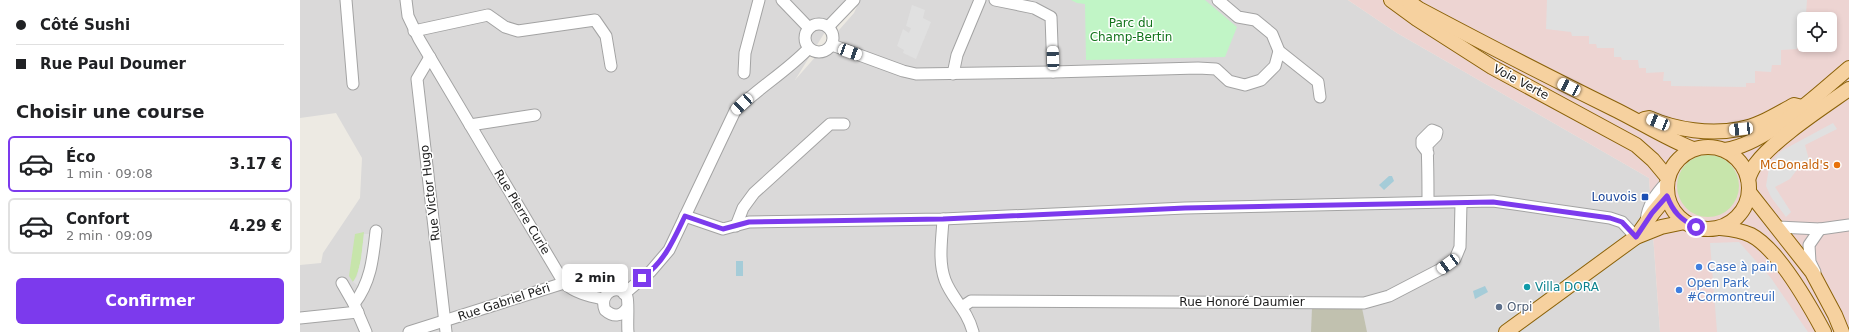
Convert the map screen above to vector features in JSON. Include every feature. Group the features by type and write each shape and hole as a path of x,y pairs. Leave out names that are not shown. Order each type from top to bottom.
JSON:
{"main road":[{"name":"Voie Verte","path":"1391,0 1417,19 1492,67 1636,145 1653,160 1667,185"},
{"name":"Voie Verte","path":"1406,0 1419,9 1501,53 1637,121 1670,140 1693,149"},
{"path":"1725,150 1737,148 1767,132 1802,107 1849,68"},
{"path":"1718,228 1730,223 1739,215 1746,204 1754,166 1763,156 1783,138 1849,89"},
{"path":"1637,121 1648,118 1678,127 1723,131 1741,129 1769,118 1794,105 1802,107"},
{"path":"1636,237 1667,185 1673,166 1681,156 1693,149 1704,146 1725,150 1736,157 1744,167 1749,186 1776,227 1812,272 1835,315 1842,332"},
{"path":"1667,185 1671,206 1677,215 1685,222 1696,227 1736,230 1752,235 1768,248 1788,273 1824,332"},
{"path":"1506,332 1636,237 1661,226 1685,222"}],"street":[{"path":"346,0 353,84"},
{"name":"Rue Pierre Curie","path":"406,0 408,16 414,31 564,283 570,288 585,295 603,299"},
{"path":"744,74 745,53 759,0"},
{"path":"782,0 809,28"},
{"path":"828,27 854,0"},
{"path":"953,74 958,55 980,0"},
{"path":"995,0 1034,8 1051,17 1053,72"},
{"path":"1218,0 1238,17 1255,20 1272,34 1279,51 1318,82 1320,97"},
{"path":"414,31 488,15 505,28 518,31 595,20 606,36 611,66"},
{"path":"816,24 828,27 833,33 832,45 822,52 817,52 809,48 805,36 809,28 816,24"},
{"path":"832,45 903,71 916,74 1198,68 1216,69 1229,81 1245,85 1260,80 1270,71 1274,66 1279,51"},
{"path":"624,294 651,271 669,250 735,111 749,97 793,65 809,48"},
{"name":"Rue Victor Hugo","path":"430,58 417,79 445,327"},
{"path":"470,125 535,115"},
{"path":"736,226 743,208 754,193 830,124 844,124"},
{"path":"1428,153 1428,202"},
{"path":"685,216 723,229 749,222 943,219 1185,208 1428,202 1493,202 1610,218 1622,222 1636,237"},
{"name":"Rue Honoré Daumier","path":"962,307 971,301 1364,303 1389,296 1441,269 1455,258 1460,247 1461,203"},
{"path":"943,219 941,267 945,282 969,319 972,332"},
{"path":"1776,227 1820,229 1849,225"},
{"path":"1820,229 1808,246 1810,262 1835,315"},
{"path":"356,308 372,265 376,231"},
{"path":"342,283 356,308 366,332"},
{"name":"Rue Gabriel Péri","path":"409,332 445,327 564,283"},
{"path":"622,332 614,316 605,310 603,299 606,294 612,290 619,290 624,294 628,303 628,332"},
{"path":"300,318 356,308"},
{"path":"614,316 624,312 627,308"}],"shaded area":[{"path":"300,0 845,0 795,80 854,13 860,0 1348,0 1397,33 1649,178 1660,332 300,332 300,265 321,263 323,253 360,198 362,158 336,113 300,118"},
{"path":"1348,0 1849,0 1849,332 1660,332 1649,178 1397,33"},
{"path":"1547,0 1807,0 1806,12 1797,12 1797,49 1781,50 1781,65 1772,65 1771,72 1755,71 1755,83 1746,83 1746,87 1671,86 1671,81 1663,81 1664,72 1646,73 1646,68 1639,68 1638,60 1622,60 1621,57 1614,57 1614,48 1597,48 1596,44 1589,44 1589,36 1572,36 1571,32 1546,29"},
{"path":"912,5 925,10 923,18 931,22 916,59 903,53 904,50 897,46 903,29 909,33 911,28 906,26"},
{"path":"1833,123 1837,129 1805,145 1809,160 1796,171 1790,179 1775,187 1791,212 1786,217 1771,197 1766,186 1769,168 1781,151"},
{"path":"364,234 377,234 365,291 353,282 357,276 361,259"},
{"path":"1739,242 1771,278 1808,332 1717,332 1710,243"},
{"path":"1312,308 1362,308 1367,332 1311,332"}],"green space":[{"name":"Parc du Champ-Bertin","path":"1071,0 1205,0 1237,27 1225,57 1086,60 1085,4 1077,3"},
{"path":"1702,155 1714,155 1730,164 1737,174 1739,186 1737,198 1730,208 1714,217 1702,217 1691,212 1682,203 1677,192 1677,180 1682,169 1691,160"},
{"path":"364,232 360,264 353,282 349,276 355,234"}],"water":[{"path":"1389,176 1392,176 1394,181 1384,190 1379,185"},
{"path":"736,261 743,261 743,276 736,276"},
{"path":"1485,286 1488,292 1475,299 1473,291"}],"place":[{"name":"McDonald's","path":"1837,165"},
{"name":"Louvois","path":"1645,197"},
{"name":"Case à pain","path":"1699,267"},
{"name":"Villa DORA","path":"1527,287"},
{"name":"Open Park #Cormontreuil","path":"1679,290"},
{"name":"Orpi","path":"1499,307"}],"route":[{"path":"642,278 651,271 669,250 685,216 723,229 749,222 943,219 1185,208 1428,202 1493,202 1610,218 1622,222 1636,237 1652,213 1667,196 1677,215 1685,222 1696,227"}]}
